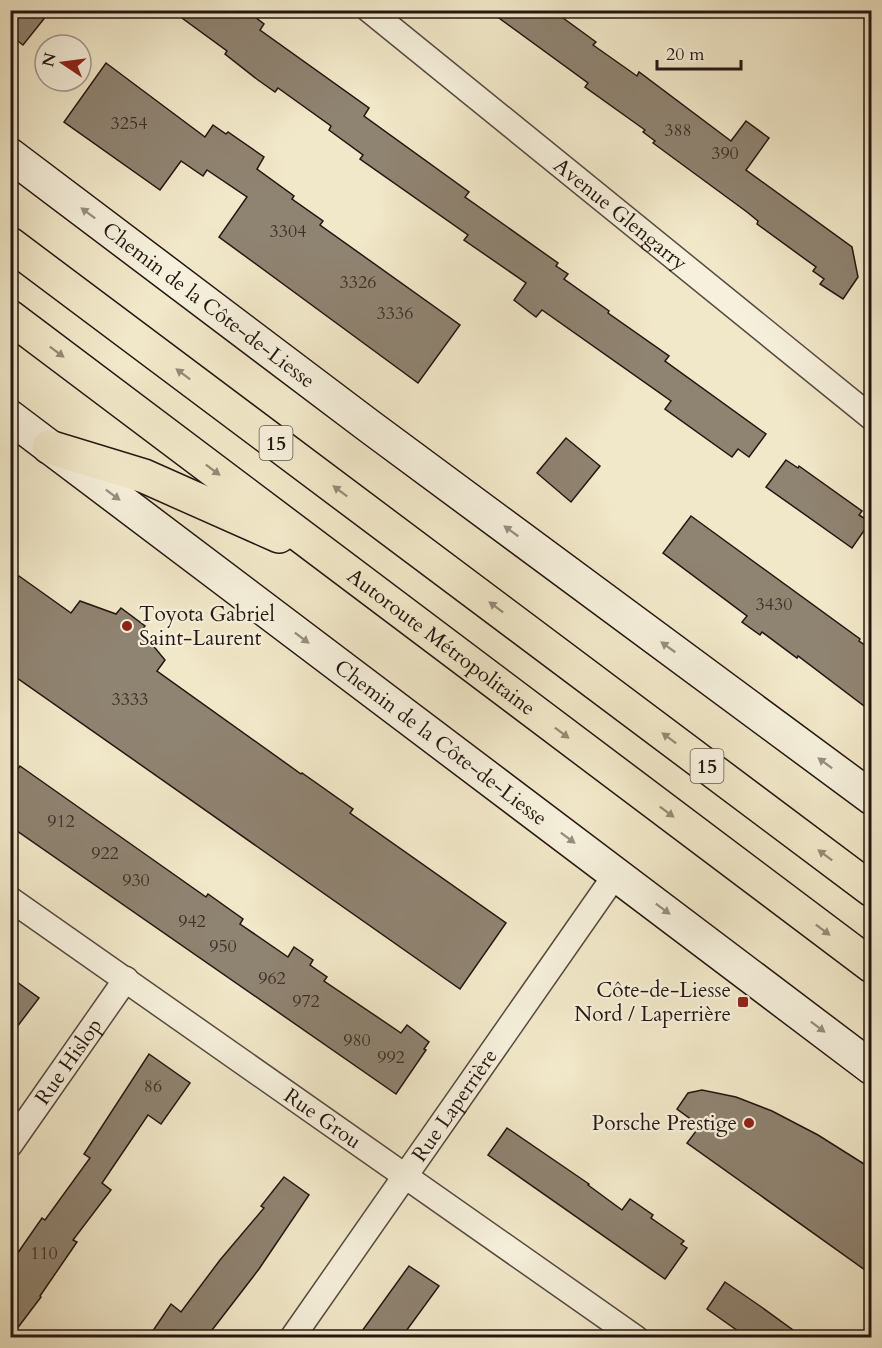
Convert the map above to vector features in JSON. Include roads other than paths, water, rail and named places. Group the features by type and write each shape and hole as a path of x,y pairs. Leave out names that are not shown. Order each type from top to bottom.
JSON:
{"highway":[{"name":"15","path":"10,244 872,890"},
{"name":"Autoroute Métropolitaine","path":"10,317 872,966"},
{"path":"49,447 144,476 333,560"}],"main road":[{"name":"Chemin de la Côte-de-Liesse","path":"10,155 369,426 872,798"},
{"name":"Chemin de la Côte-de-Liesse","path":"10,417 872,1068"}],"street":[{"name":"Avenue Glengarry","path":"369,10 872,418"},
{"name":"Rue Laperrière","path":"292,1338 616,874"},
{"name":"Rue Grou","path":"10,899 636,1338"},
{"name":"Rue Hislop","path":"10,1145 126,979"}],"place":[{"name":"Toyota Gabriel Saint-Laurent","path":"127,626"},
{"name":"Côte-de-Liesse Nord / Laperrière","path":"743,1002"},
{"name":"Porsche Prestige","path":"749,1123"}]}
